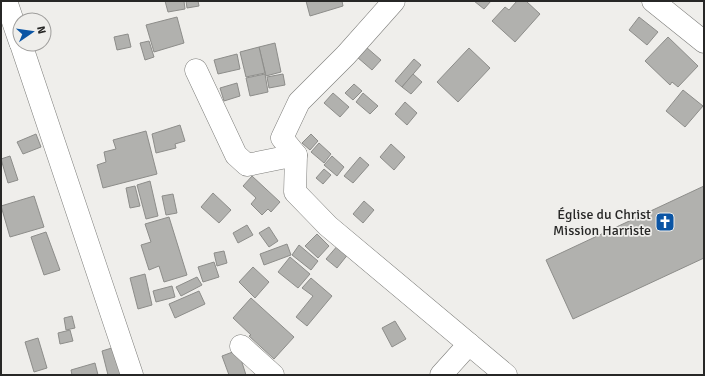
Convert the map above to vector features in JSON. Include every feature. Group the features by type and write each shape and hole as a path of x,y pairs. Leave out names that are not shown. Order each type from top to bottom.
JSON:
{"street":[{"path":"6,1 12,19"},
{"path":"394,1 346,55 299,102 282,138 296,155 295,192 328,226 506,375"},
{"path":"653,1 704,42"},
{"path":"23,52 132,375"},
{"path":"196,70 236,154 247,165 296,155"},
{"path":"441,375 469,344"},
{"path":"241,346 273,375"}],"building":[{"path":"165,1 184,1 185,9 168,12"},
{"path":"186,1 198,1 199,6 187,8"},
{"path":"306,1 342,1 343,6 310,16"},
{"path":"474,1 491,1 484,9"},
{"path":"517,1 526,1 540,14 515,42 492,21 505,7 509,10"},
{"path":"177,17 184,43 154,52 146,25"},
{"path":"639,17 658,32 647,45 629,30"},
{"path":"128,34 131,47 117,50 114,37"},
{"path":"668,37 698,66 678,87 672,82 670,85 645,61"},
{"path":"149,41 154,57 145,60 140,43"},
{"path":"275,43 281,72 266,76 259,47"},
{"path":"259,47 265,73 246,77 240,52"},
{"path":"366,47 381,60 372,70 357,57"},
{"path":"469,48 490,68 458,102 437,82"},
{"path":"237,54 240,69 218,74 214,60"},
{"path":"414,59 421,65 402,87 395,81"},
{"path":"265,74 268,92 250,96 246,78"},
{"path":"283,74 285,85 269,88 267,77"},
{"path":"413,74 422,82 411,94 402,87"},
{"path":"237,83 240,96 224,101 220,88"},
{"path":"354,84 362,91 353,100 345,93"},
{"path":"683,90 703,106 685,127 666,111"},
{"path":"333,93 349,107 340,117 324,103"},
{"path":"363,93 378,106 370,114 356,102"},
{"path":"405,102 417,113 407,125 395,114"},
{"path":"180,125 185,141 175,144 176,148 156,153 152,134"},
{"path":"146,131 157,174 103,188 97,165 106,162 104,152 116,149 113,140"},
{"path":"36,134 41,147 23,154 17,142"},
{"path":"311,134 318,141 310,150 302,143"},
{"path":"319,143 331,154 324,163 311,152"},
{"path":"391,144 405,157 394,170 380,157"},
{"path":"10,156 18,180 8,183 1,159"},
{"path":"332,156 344,167 337,176 324,165"},
{"path":"360,157 369,165 353,183 344,176"},
{"path":"324,169 331,175 323,184 316,178"},
{"path":"252,176 280,202 271,212 268,209 262,215 251,204 256,198 243,186"},
{"path":"150,181 158,216 146,219 137,185"},
{"path":"135,186 140,206 130,208 126,188"},
{"name":"Église du Christ Mission Harriste","path":"704,186 704,258 573,319 546,260"},
{"path":"213,193 231,210 219,223 201,207"},
{"path":"173,194 177,213 166,215 162,196"},
{"path":"34,196 44,227 10,237 1,206"},
{"path":"364,201 374,210 363,223 353,214"},
{"path":"169,217 187,275 164,282 159,266 149,270 141,245 151,242 145,224"},
{"path":"247,225 253,235 238,243 233,233"},
{"path":"269,227 278,241 269,247 259,233"},
{"path":"46,232 60,270 44,275 31,237"},
{"path":"317,234 329,246 318,258 305,246"},
{"path":"287,244 291,255 264,265 260,254"},
{"path":"339,244 349,253 337,268 326,259"},
{"path":"299,245 318,261 311,270 292,255"},
{"path":"224,251 227,263 217,266 214,253"},
{"path":"290,257 310,274 298,288 278,272"},
{"path":"214,262 219,277 203,282 198,267"},
{"path":"253,267 269,282 255,298 239,282"},
{"path":"145,274 152,305 138,309 130,278"},
{"path":"197,277 202,285 181,296 176,287"},
{"path":"311,278 332,296 307,326 296,317 313,296 302,288"},
{"path":"172,286 175,297 156,302 153,291"},
{"path":"199,291 205,304 175,318 169,304"},
{"path":"251,298 294,337 274,359 249,336 251,335 233,318"},
{"path":"72,316 75,328 66,330 64,318"},
{"path":"395,321 406,339 392,347 382,328"},
{"path":"70,330 73,341 60,344 58,333"},
{"path":"38,338 47,368 34,372 25,342"},
{"path":"115,347 122,375 108,375 102,351"},
{"path":"238,350 246,375 229,375 222,356"},
{"path":"95,363 98,375 72,375 71,370"}],"place":[{"name":"Église du Christ Mission Harriste","path":"665,222"}]}
